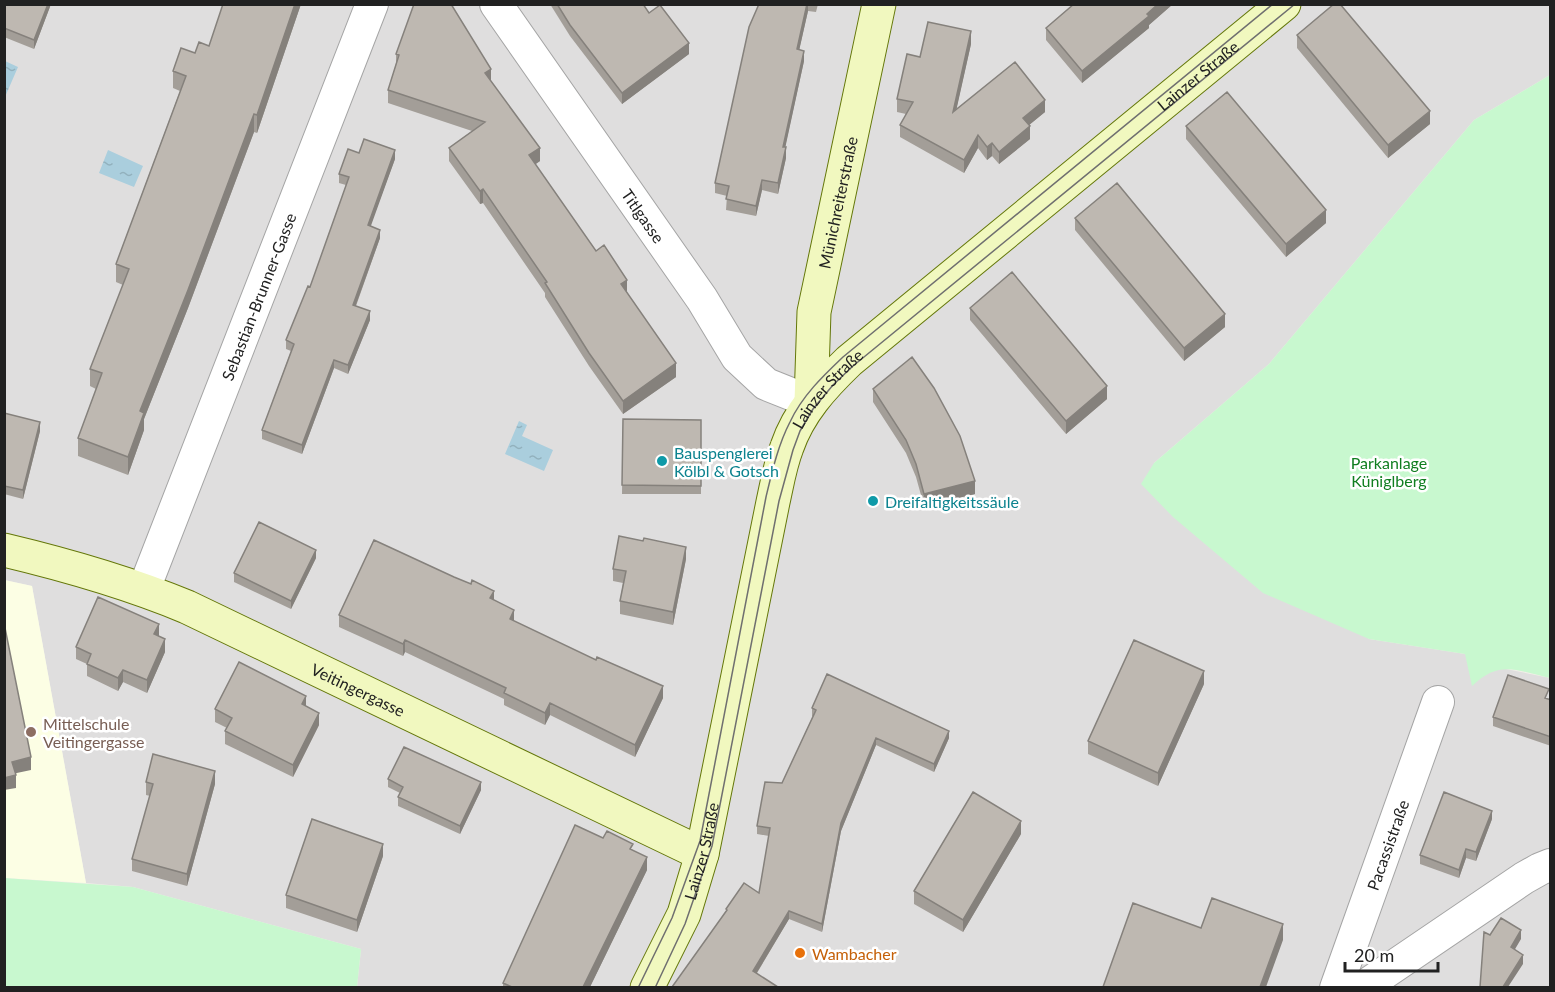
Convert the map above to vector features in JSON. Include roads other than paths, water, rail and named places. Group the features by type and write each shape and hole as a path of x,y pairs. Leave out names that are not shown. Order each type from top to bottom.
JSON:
{"main road":[{"name":"Münichreiterstraße","path":"811,402 815,302 879,4"},
{"name":"Lainzer Straße","path":"647,987 684,914 702,854 773,502 787,447 799,420 811,402 849,361 1284,4"},
{"name":"Veitingergasse","path":"4,550 144,589 187,607 702,854"}],"street":[{"name":"Sebastian-Brunner-Gasse","path":"144,589 372,4"},
{"name":"Titlgasse","path":"496,4 702,299 737,357 766,384 811,402"},
{"name":"Pacassistraße","path":"1336,987 1438,702"},
{"path":"1362,987 1524,878 1540,868 1551,866"}],"water":[{"path":"5,61 18,67 5,97"},
{"path":"108,150 143,166 134,187 99,173"},
{"path":"519,421 527,425 522,436 553,450 544,471 505,454"}],"tram line":[{"path":"638,988 672,918 700,841 766,497 782,440 801,404 843,357 1273,4"},
{"path":"655,988 685,924 712,846 779,501 800,431 813,409 853,366 1295,4"}],"place":[{"name":"Bauspenglerei Kölbl & Gotsch","path":"662,461"},
{"name":"Dreifaltigkeitssäule","path":"873,501"},
{"name":"Mittelschule Veitingergasse","path":"31,732"},
{"name":"Wambacher","path":"800,953"}],"park label":[{"name":"Parkanlage Küniglberg","path":"1389,471"}]}
